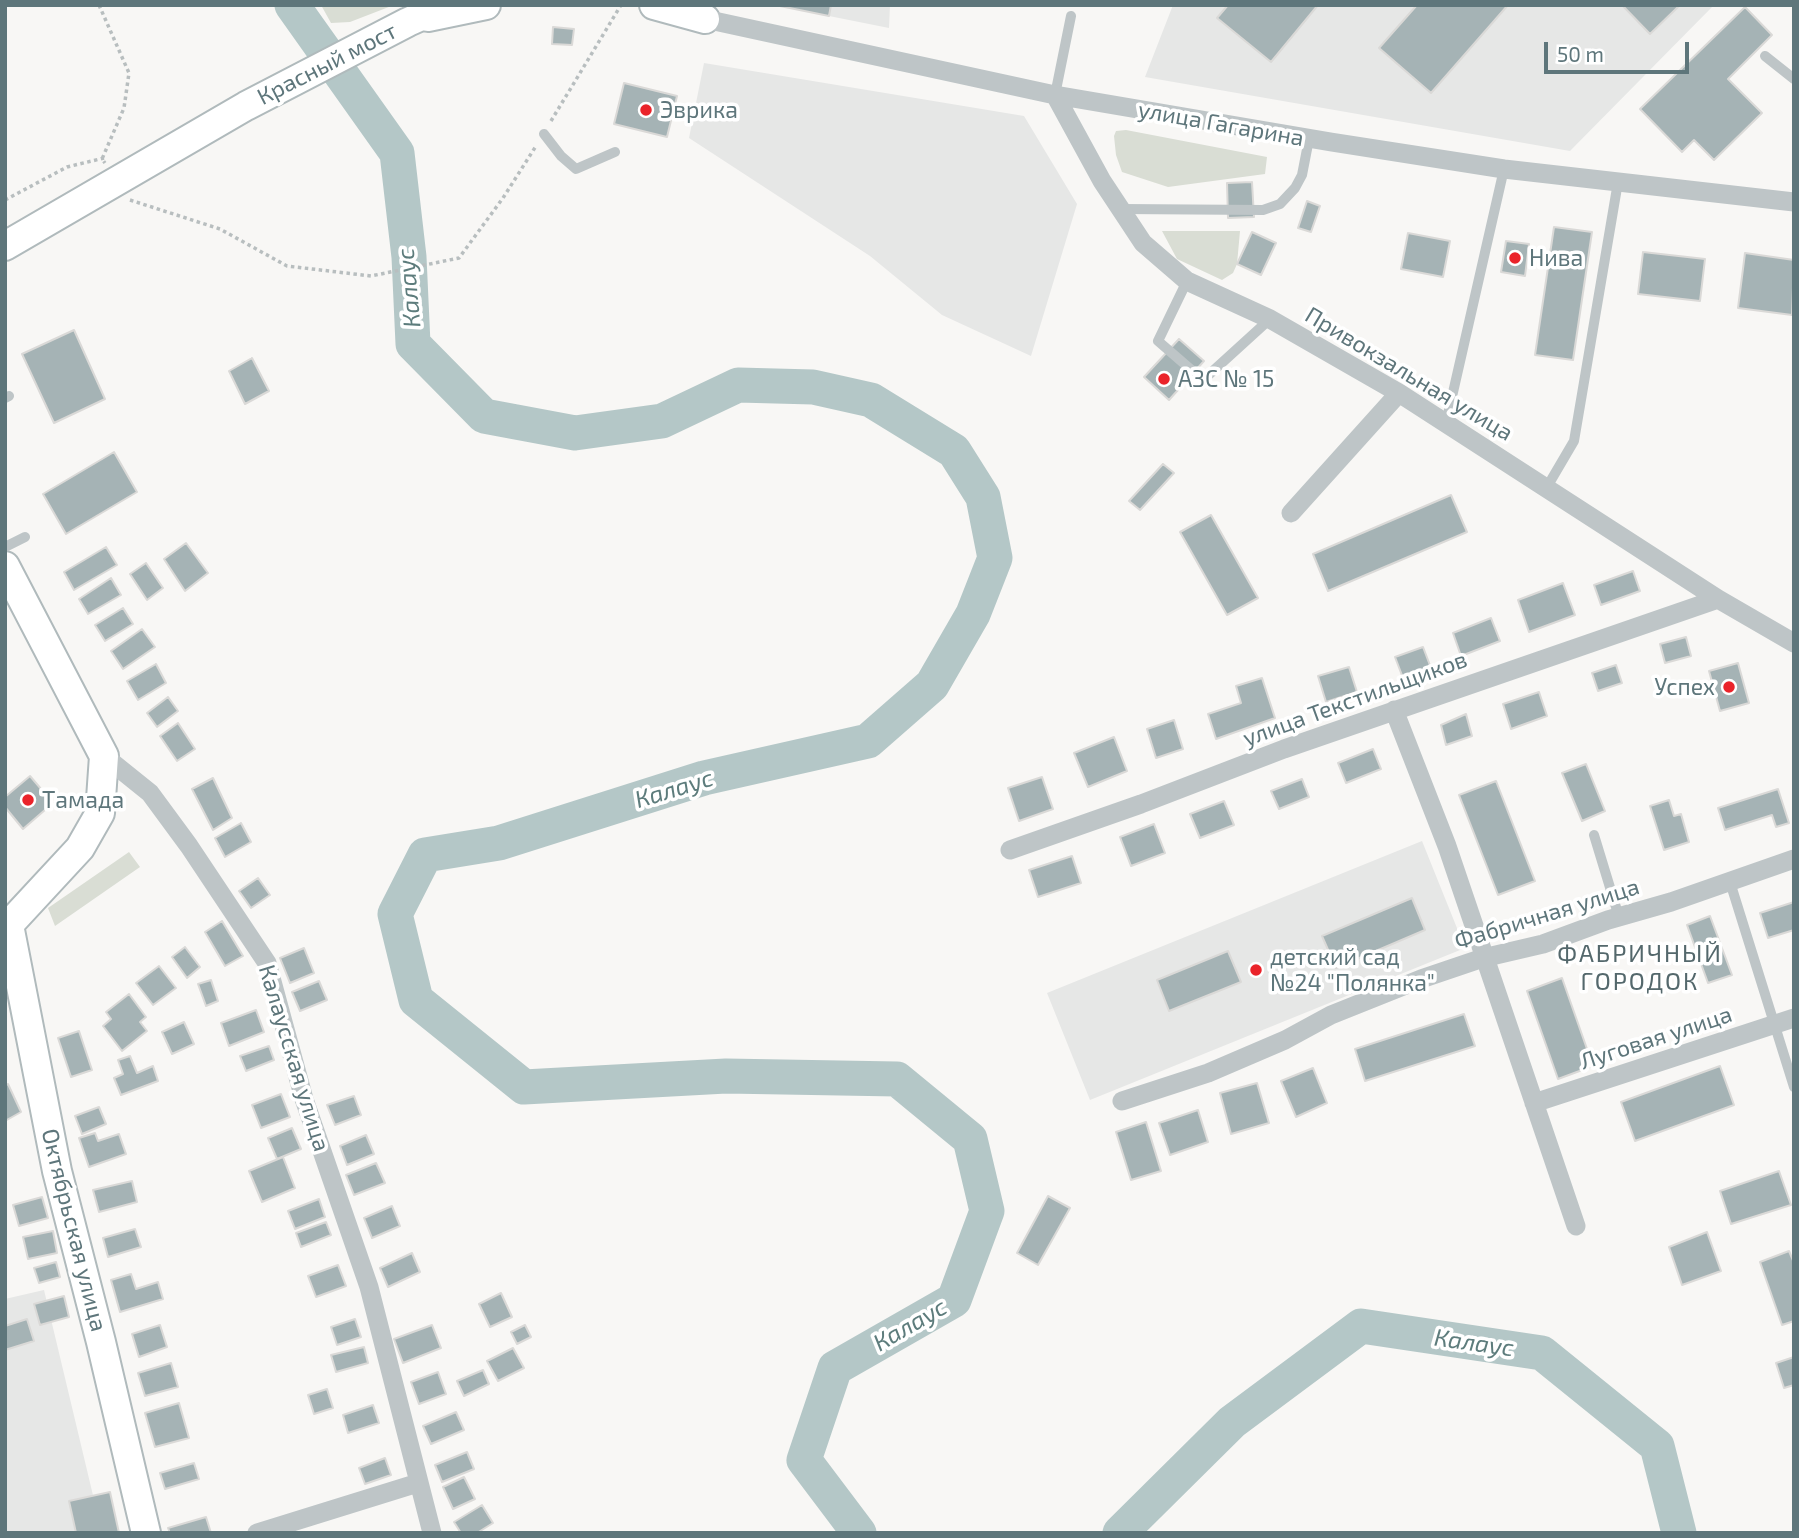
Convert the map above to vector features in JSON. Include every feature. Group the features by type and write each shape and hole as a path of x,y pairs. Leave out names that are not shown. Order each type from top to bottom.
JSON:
{"main road":[{"path":"408,22 446,5"},
{"path":"408,22 486,5"},
{"name":"улица Гагарина","path":"654,5 693,12"},
{"name":"Красный мост","path":"111,173 408,22"},
{"path":"5,246 111,173"},
{"path":"5,258 111,173"},
{"name":"Калаусская улица","path":"5,566 104,756"},
{"path":"7,927 80,848 100,813 104,756"},
{"name":"Октябрьская улица","path":"7,927 57,1171 146,1533"}],"street":[{"name":"улица Гагарина","path":"693,12 1055,96 1504,169 1794,202"},
{"name":"Привокзальная улица","path":"1055,96 1102,181 1143,243 1187,281 1270,319 1399,393 1718,599 1794,643"},
{"path":"1291,513 1399,393"},
{"name":"улица Текстильщиков","path":"1010,850 1394,710 1718,599"},
{"path":"1394,710 1447,846 1576,1226"},
{"name":"Калаусская улица","path":"104,756 150,793 267,963 304,1099 369,1287 432,1533"},
{"name":"Фабричная улица","path":"1122,1101 1208,1073 1286,1040 1331,1014 1483,958 1544,944 1794,859"},
{"name":"Луговая улица","path":"1534,1103 1785,1021"},
{"path":"257,1533 418,1483"}],"lane":[{"path":"1055,96 1071,16"},
{"path":"1765,56 1794,79"},
{"path":"544,134 561,156 576,169 615,152"},
{"path":"1121,209 1263,209 1280,204 1295,188 1302,175 1309,139"},
{"path":"1446,423 1504,169"},
{"path":"1547,488 1574,441 1618,182"},
{"path":"1187,281 1158,341 1203,380 1270,319"},
{"path":"5,547 25,537"},
{"path":"1594,835 1619,917"},
{"path":"1730,882 1785,1021 1794,1087"}],"path":[{"path":"99,5 129,73 111,173"},
{"path":"5,200 67,167 111,173 287,266 371,276 459,258"}],"shaded area":[{"path":"321,5 394,5 350,22 331,23"},
{"path":"775,5 890,5 889,28 829,16"},
{"path":"1173,5 1714,5 1570,151 1145,77"},
{"path":"704,63 1024,116 1077,204 1031,356 942,315 870,256 689,138"},
{"path":"1126,130 1267,157 1265,174 1168,187 1122,172 1116,155 1114,136 1116,131"},
{"path":"1162,231 1240,231 1237,264 1233,273 1222,280 1177,259"},
{"name":"детский сад №24 \"Полянка\"","path":"1422,841 1465,948 1090,1100 1047,993"},
{"path":"129,852 140,867 55,926 48,908"},
{"path":"44,1290 102,1533 5,1533 5,1299"}],"building":[{"path":"775,5 831,5 829,16"},
{"path":"1228,5 1318,5 1271,62 1217,18"},
{"path":"1417,5 1508,5 1431,93 1379,48"},
{"path":"1622,5 1680,5 1650,34"},
{"path":"1745,7 1772,35 1728,79 1762,113 1714,160 1694,140 1682,152 1640,109"},
{"path":"553,27 574,29 572,45 552,44"},
{"name":"Эврика","path":"624,83 677,96 667,137 614,124"},
{"path":"1252,182 1254,217 1228,218 1227,183"},
{"path":"1307,201 1320,206 1311,232 1298,228"},
{"path":"1554,227 1592,232 1573,360 1535,355"},
{"path":"1252,232 1276,243 1261,275 1237,264"},
{"path":"1408,233 1450,241 1443,277 1401,269"},
{"name":"Нива","path":"1506,241 1529,244 1525,276 1501,272"},
{"path":"1643,252 1705,259 1700,301 1638,294"},
{"path":"1745,253 1794,260 1792,315 1738,308"},
{"path":"74,330 105,399 54,423 22,354"},
{"path":"1179,339 1204,361 1169,400 1144,377"},
{"path":"252,358 269,391 245,404 229,371"},
{"path":"114,452 137,492 66,534 43,494"},
{"path":"1163,464 1174,473 1140,510 1129,501"},
{"path":"1451,495 1467,532 1328,591 1313,554"},
{"path":"1211,515 1258,598 1227,615 1180,532"},
{"path":"186,543 208,573 185,591 164,559"},
{"path":"106,547 117,565 74,590 64,572"},
{"path":"146,563 163,588 147,600 130,574"},
{"path":"1633,571 1640,591 1601,605 1594,585"},
{"path":"111,578 121,595 88,614 79,599"},
{"path":"1563,583 1575,615 1529,632 1518,600"},
{"path":"123,608 133,624 105,641 95,625"},
{"path":"1491,618 1500,641 1461,656 1453,633"},
{"path":"142,629 155,647 123,669 111,651"},
{"path":"1686,637 1691,656 1665,663 1660,644"},
{"path":"1423,647 1431,668 1403,678 1395,657"},
{"name":"Успех","path":"1738,663 1749,703 1720,711 1709,671"},
{"path":"156,664 166,683 138,700 127,681"},
{"path":"1616,665 1622,683 1598,691 1592,673"},
{"path":"1349,667 1357,692 1326,702 1318,676"},
{"path":"1262,678 1275,718 1216,739 1208,714 1241,703 1236,686"},
{"path":"1539,692 1547,716 1511,729 1503,704"},
{"path":"168,697 178,711 157,727 147,713"},
{"path":"1466,714 1472,736 1446,745 1441,725"},
{"path":"1174,720 1183,749 1156,758 1147,729"},
{"path":"178,723 195,749 177,761 160,736"},
{"path":"1114,737 1127,771 1088,787 1074,753"},
{"path":"1373,749 1381,769 1346,783 1338,763"},
{"path":"1586,764 1605,811 1582,821 1562,773"},
{"name":"Тамада","path":"30,776 53,803 23,829 5,807 5,797"},
{"path":"1042,777 1053,809 1019,821 1008,788"},
{"path":"213,778 232,818 213,830 192,789"},
{"path":"1302,779 1309,797 1279,809 1271,791"},
{"path":"1496,781 1535,881 1498,895 1459,795"},
{"path":"1778,789 1789,823 1776,827 1772,815 1725,830 1718,808"},
{"path":"1669,800 1674,816 1681,814 1689,842 1664,850 1650,806"},
{"path":"1224,801 1234,825 1200,838 1190,814"},
{"path":"241,823 251,842 225,857 215,838"},
{"path":"1154,824 1165,853 1131,866 1120,837"},
{"path":"1072,856 1081,883 1038,897 1029,870"},
{"path":"258,878 270,895 251,908 239,891"},
{"path":"1412,898 1425,930 1336,968 1322,936"},
{"path":"1794,902 1794,930 1768,938 1760,913"},
{"path":"1710,916 1732,975 1708,983 1687,925"},
{"path":"222,921 243,956 225,966 205,932"},
{"path":"185,947 200,967 187,978 172,957"},
{"path":"304,948 314,973 290,983 280,958"},
{"path":"1228,951 1241,982 1169,1011 1157,980"},
{"path":"159,966 176,988 153,1005 136,983"},
{"path":"1562,978 1593,1066 1558,1079 1527,991"},
{"path":"211,980 218,1001 206,1006 198,984"},
{"path":"319,981 327,1000 300,1011 292,992"},
{"path":"129,994 146,1017 140,1022 147,1031 122,1051 103,1026 111,1019 106,1012"},
{"path":"256,1010 264,1032 229,1046 221,1023"},
{"path":"1464,1014 1475,1046 1365,1081 1355,1049"},
{"path":"184,1022 194,1044 172,1054 162,1032"},
{"path":"79,1031 92,1070 71,1077 58,1038"},
{"path":"269,1046 274,1060 246,1071 240,1056"},
{"path":"130,1056 137,1073 153,1066 158,1081 121,1095 114,1078 123,1074 118,1060"},
{"path":"1720,1066 1734,1105 1635,1141 1621,1102"},
{"path":"1313,1068 1327,1103 1296,1117 1281,1081"},
{"path":"1257,1083 1269,1123 1231,1134 1220,1093"},
{"path":"8,1084 21,1112 5,1121 5,1086"},
{"path":"281,1094 290,1117 261,1128 252,1105"},
{"path":"354,1096 361,1115 335,1125 327,1105"},
{"path":"99,1107 106,1124 82,1134 75,1116"},
{"path":"1198,1110 1208,1142 1170,1155 1159,1123"},
{"path":"1146,1122 1161,1171 1131,1180 1116,1132"},
{"path":"292,1128 301,1149 277,1159 268,1138"},
{"path":"95,1133 98,1141 119,1134 126,1154 89,1167 79,1138"},
{"path":"366,1135 374,1154 347,1165 340,1146"},
{"path":"283,1157 295,1188 262,1202 249,1171"},
{"path":"376,1163 385,1183 354,1195 346,1175"},
{"path":"1779,1171 1791,1205 1731,1224 1720,1191"},
{"path":"132,1181 137,1202 99,1212 93,1190"},
{"path":"1048,1196 1070,1208 1038,1265 1017,1253"},
{"path":"42,1197 48,1218 19,1226 13,1205"},
{"path":"319,1199 325,1217 295,1229 288,1211"},
{"path":"392,1206 400,1226 372,1238 364,1218"},
{"path":"326,1222 331,1235 301,1247 296,1233"},
{"path":"135,1229 141,1247 108,1257 103,1238"},
{"path":"53,1231 57,1253 28,1259 23,1237"},
{"path":"1707,1232 1721,1271 1682,1285 1669,1247"},
{"path":"1789,1251 1794,1263 1794,1321 1782,1325 1760,1262"},
{"path":"412,1253 420,1272 388,1287 380,1268"},
{"path":"56,1262 60,1277 39,1283 34,1268"},
{"path":"338,1265 346,1286 316,1297 308,1276"},
{"path":"131,1274 136,1289 158,1282 163,1299 120,1312 111,1280"},
{"path":"501,1293 512,1317 490,1327 479,1304"},
{"path":"64,1296 69,1317 40,1325 34,1304"},
{"path":"27,1319 34,1341 5,1350 5,1326"},
{"path":"355,1319 361,1337 337,1345 331,1327"},
{"path":"160,1325 167,1347 139,1357 132,1334"},
{"path":"432,1325 441,1348 403,1363 394,1339"},
{"path":"525,1325 531,1337 517,1344 511,1332"},
{"path":"364,1347 368,1363 336,1372 331,1355"},
{"path":"513,1348 524,1368 498,1381 487,1361"},
{"path":"1794,1357 1794,1385 1784,1388 1776,1363"},
{"path":"171,1363 178,1387 145,1396 138,1373"},
{"path":"483,1370 489,1384 464,1396 457,1381"},
{"path":"438,1372 446,1394 419,1404 411,1382"},
{"path":"327,1389 333,1408 314,1414 308,1395"},
{"path":"179,1403 189,1438 155,1447 145,1413"},
{"path":"373,1405 379,1423 348,1433 343,1415"},
{"path":"456,1412 464,1430 431,1444 423,1426"},
{"path":"467,1452 474,1469 442,1482 435,1465"},
{"path":"385,1458 391,1475 365,1484 359,1468"},
{"path":"194,1463 199,1479 165,1489 160,1473"},
{"path":"464,1477 475,1499 453,1509 443,1487"},
{"path":"110,1492 119,1533 76,1533 69,1501"},
{"path":"482,1505 493,1523 477,1533 461,1533 454,1522"},
{"path":"206,1517 211,1533 170,1533 168,1528"}],"waterway":[{"name":"Калаус","path":"292,5 397,153 409,257 413,344 484,416 575,433 662,421 738,385 813,387 871,400 954,451 983,497 995,558 973,614 932,685 868,741 704,778 499,843 425,855 395,914 416,1000 524,1087 726,1076 897,1079 970,1139 987,1211 954,1300 835,1368 804,1460 859,1533"},
{"name":"Калаус","path":"1120,1533 1232,1422 1361,1326 1542,1353 1657,1446 1679,1533"}],"place":[{"name":"Эврика","path":"646,110"},
{"name":"Нива","path":"1515,258"},
{"name":"АЗС № 15","path":"1164,379"},
{"name":"Успех","path":"1729,687"},
{"name":"Тамада","path":"28,800"},
{"name":"детский сад №24 \"Полянка\"","path":"1256,970"}],"district":[{"name":"ФАБРИЧНЫЙ ГОРОДОК","path":"1640,968"}]}
